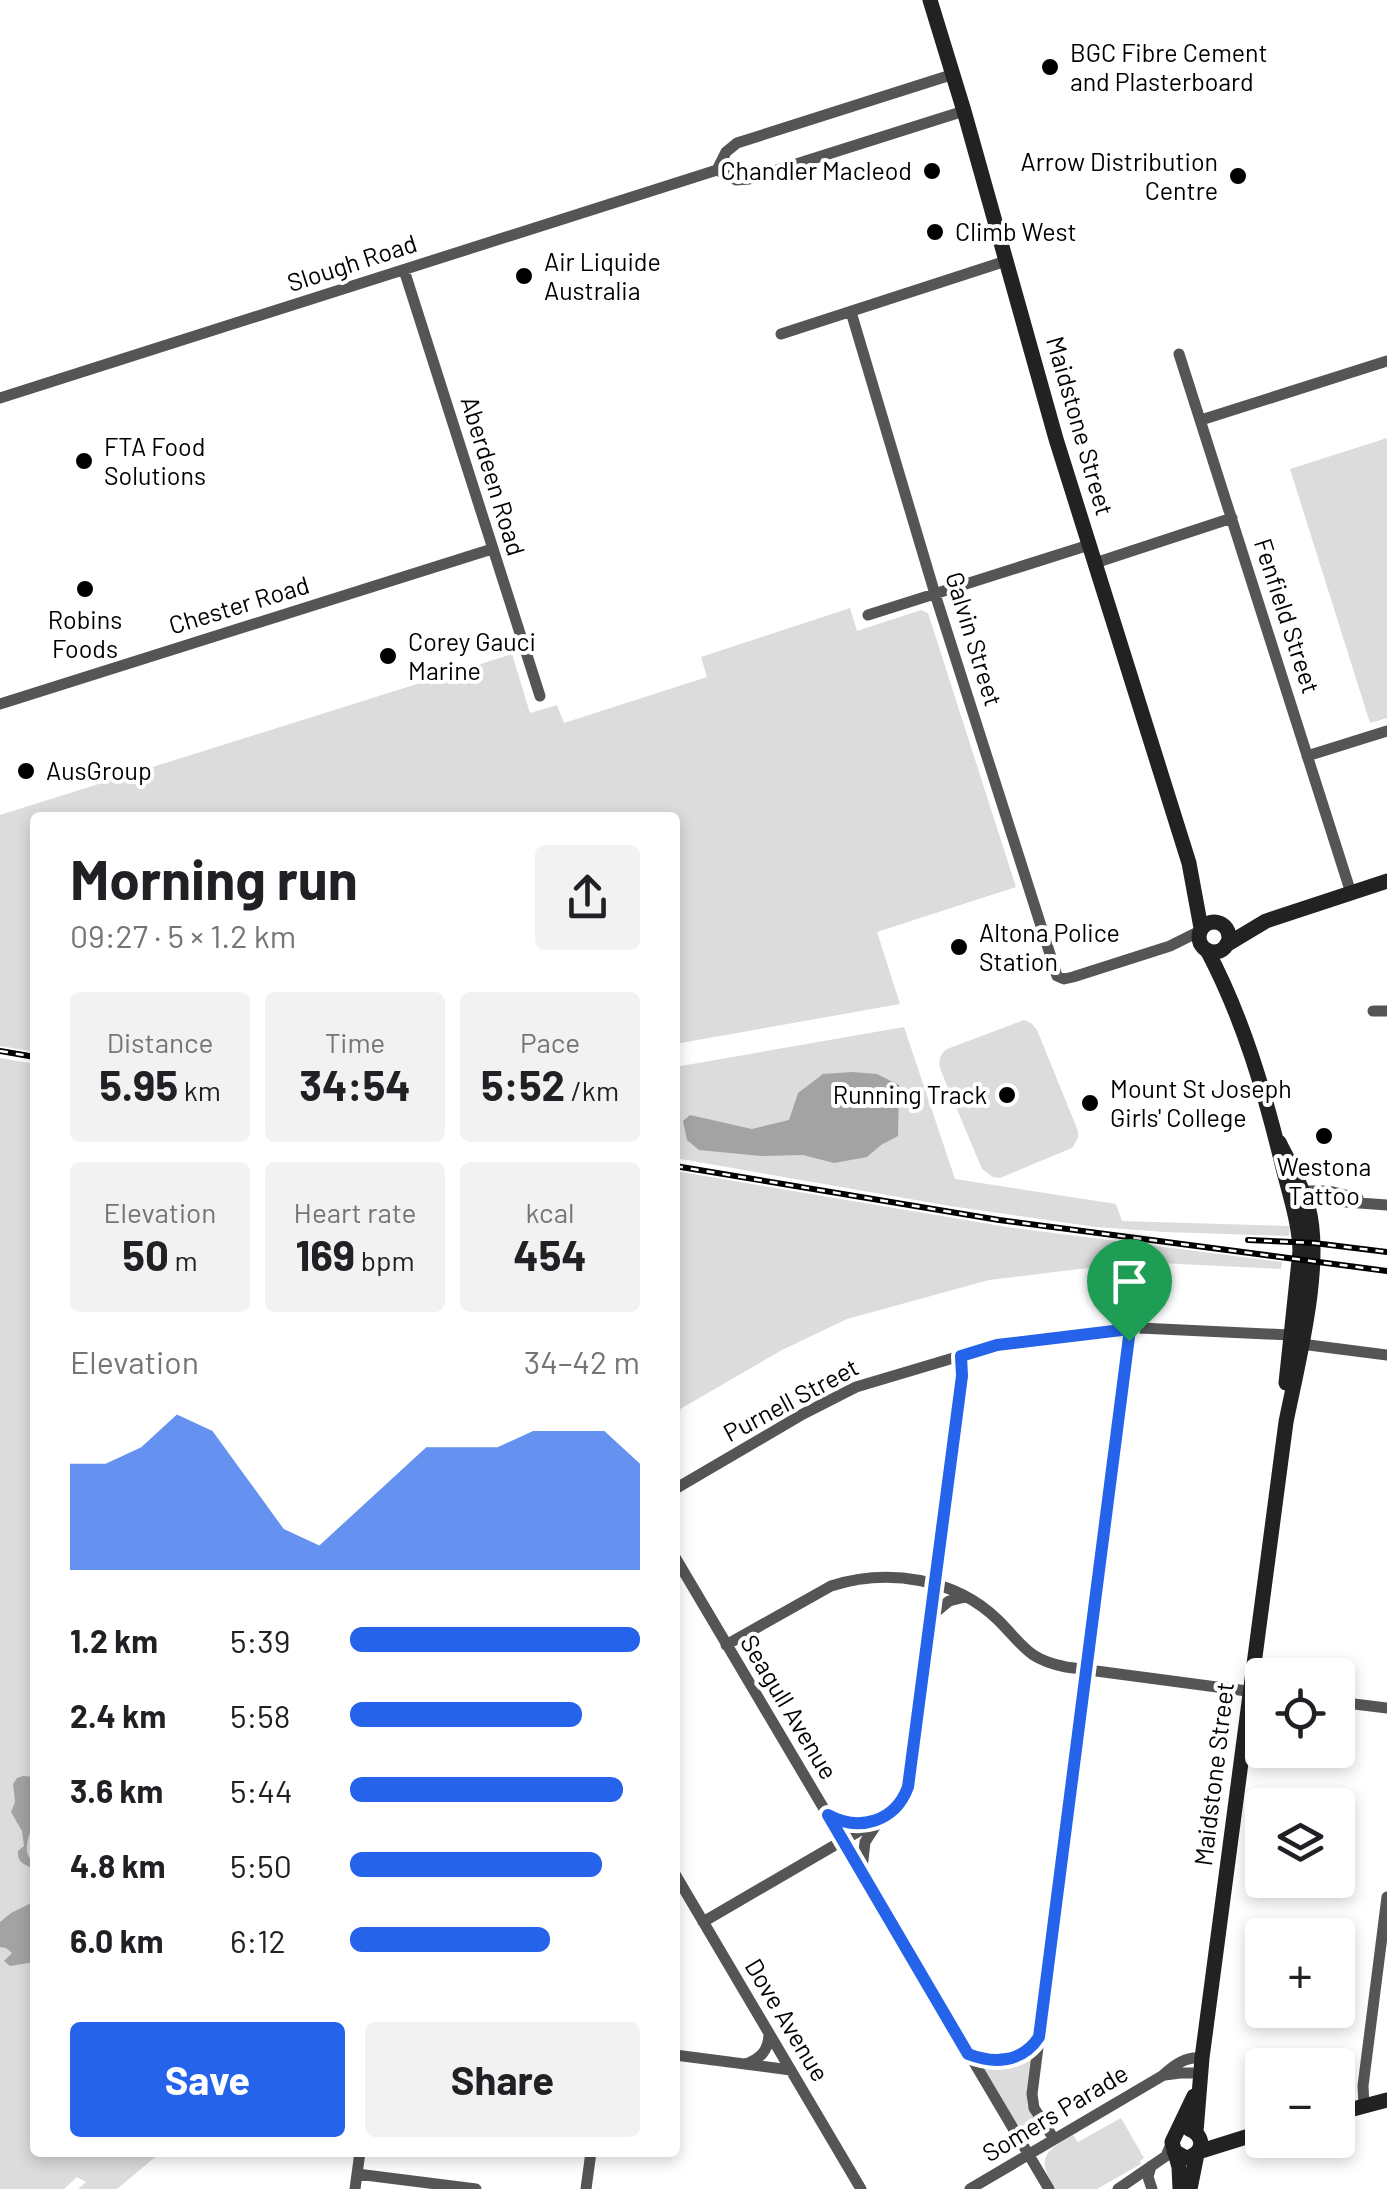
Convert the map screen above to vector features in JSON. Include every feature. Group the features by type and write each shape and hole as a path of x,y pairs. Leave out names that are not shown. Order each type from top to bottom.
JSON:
{"main road":[{"name":"Maidstone Street","path":"930,0 1089,545 1190,863 1210,910 1221,924"},
{"name":"Maidstone Street","path":"1190,863 1203,939 1236,1008"},
{"path":"1266,921 1210,922 1203,939 1216,951 1266,921 1387,882"},
{"path":"1221,924 1228,937 1225,946"},
{"name":"Maidstone Street","path":"1225,946 1236,1008 1278,1142 1312,1229 1314,1261 1295,1339 1260,1658"},
{"name":"Maidstone Street","path":"1198,2133 1202,2066 1245,1768"},
{"name":"Maidstone Street","path":"1173,2143 1193,2100 1202,2066"},
{"path":"1355,2108 1387,2100"},
{"path":"1180,2189 1173,2143 1182,2129 1213,2139 1245,2134"},
{"path":"1190,2189 1201,2145 1198,2133"},
{"path":"1173,2143 1186,2158 1245,2137"}],"street":[{"name":"Slough Road","path":"718,170 726,152 736,143 954,74"},
{"name":"Slough Road","path":"0,398 718,170 736,180 749,179 964,111"},
{"path":"780,334 1006,261"},
{"name":"Aberdeen Road","path":"404,270 540,696"},
{"name":"Galvin Street","path":"850,312 1056,972 1060,978 1068,979 1203,939"},
{"name":"Fenfield Street","path":"1179,354 1351,893"},
{"path":"1201,420 1387,361"},
{"path":"1095,563 1232,518"},
{"path":"868,615 1089,545"},
{"name":"Chester Road","path":"0,704 492,549"},
{"path":"1307,756 1387,731"},
{"path":"1300,1196 1314,1190 1387,1205"},
{"path":"1054,2139 1032,2100 1130,1329"},
{"name":"Purnell Street","path":"680,1486 856,1387 997,1345 1130,1329 1295,1339 1387,1354"},
{"path":"704,1922 878,1820 899,1804 908,1787 962,1376 961,1356"},
{"name":"Seagull Avenue","path":"680,1566 1048,2189"},
{"path":"726,1646 819,1591 845,1582 891,1577 936,1584 965,1597 998,1620 1036,1658 1053,1664 1245,1691"},
{"path":"931,1616 949,1601 965,1597"},
{"path":"1355,1704 1387,1708"},
{"path":"828,1815 854,1825 878,1820"},
{"path":"863,1874 864,1844 878,1820"},
{"name":"Dove Avenue","path":"682,1896 704,1922 861,2189"},
{"path":"1364,2106 1363,2086 1387,1897"},
{"path":"746,2064 764,2053 769,2034"},
{"path":"968,2054 992,2061 1009,2059 1032,2047 1039,2037"},
{"path":"680,2056 791,2070"},
{"name":"Somers Parade","path":"970,2189 1181,2062 1193,2058 1202,2066"},
{"path":"1122,2186 1167,2155 1173,2143"},
{"path":"355,2189 359,2157"},
{"path":"586,2189 590,2157"},
{"path":"1122,2186 1149,2189 1151,2166"},
{"path":"357,2174 476,2189"}],"shaded area":[{"path":"1387,438 1387,718 1370,723 1290,469"},
{"path":"850,608 857,631 921,610 928,613 1016,887 877,932 900,1004 680,1043 680,812 30,812 30,1051 0,1046 0,815 512,654 530,713 557,705 564,723 707,677 701,657"},
{"name":"Running Track","path":"1024,1020 1037,1030 1078,1138 1072,1148 1000,1178 993,1177 982,1169 941,1071 940,1059 947,1049"},
{"path":"904,1027 955,1179 1116,1204 1122,1221 1290,1226 1289,1236 1096,1227 680,1159 680,1066"},
{"path":"0,1058 30,1063 30,2157 155,2157 117,2189 78,2189 86,2182 77,2177 64,2189 0,2189"},
{"path":"823,1074 877,1074 899,1085 898,1136 867,1157 834,1163 803,1155 761,1156 699,1150 687,1140 683,1121 690,1115 752,1129 789,1120 798,1093"},
{"path":"680,1172 1007,1227 1282,1262 1281,1269 1137,1262 989,1280 847,1319 782,1350 680,1409"},
{"path":"30,1777 30,1868 19,1859 18,1851 24,1846 22,1831 11,1812 17,1778"},
{"path":"30,1904 30,1963 10,1966 4,1961 12,1953 0,1947 0,1922"},
{"path":"1025,2057 1031,2062 1027,2103 1039,2131 1034,2139 1025,2138 983,2070 987,2065 1004,2065"},
{"path":"1121,2118 1144,2158 1141,2164 1097,2189 1055,2189 1045,2162 1050,2151 1073,2135 1078,2142"}],"railway":[{"path":"0,1051 30,1056"},
{"path":"680,1167 999,1220 1387,1271"},
{"path":"1248,1240 1387,1252"}],"place":[{"name":"BGC Fibre Cement and Plasterboard","path":"1050,67"},
{"name":"Chandler Macleod","path":"932,171"},
{"name":"Arrow Distribution Centre","path":"1238,176"},
{"name":"Climb West","path":"935,232"},
{"name":"Air Liquide Australia","path":"524,276"},
{"name":"FTA Food Solutions","path":"84,461"},
{"name":"Robins Foods","path":"85,589"},
{"name":"Corey Gauci Marine","path":"388,656"},
{"name":"AusGroup","path":"26,771"},
{"name":"Altona Police Station","path":"959,947"},
{"name":"Running Track","path":"1007,1095"},
{"name":"Mount St Joseph Girls' College","path":"1090,1103"},
{"name":"Westona Tattoo","path":"1324,1136"}],"route":[{"path":"1130,1329 1129,1341 1039,2037 1016,2057 987,2060 968,2054 828,1815 864,1825 892,1811 906,1794 962,1376 961,1356 997,1345 1130,1329"}]}
